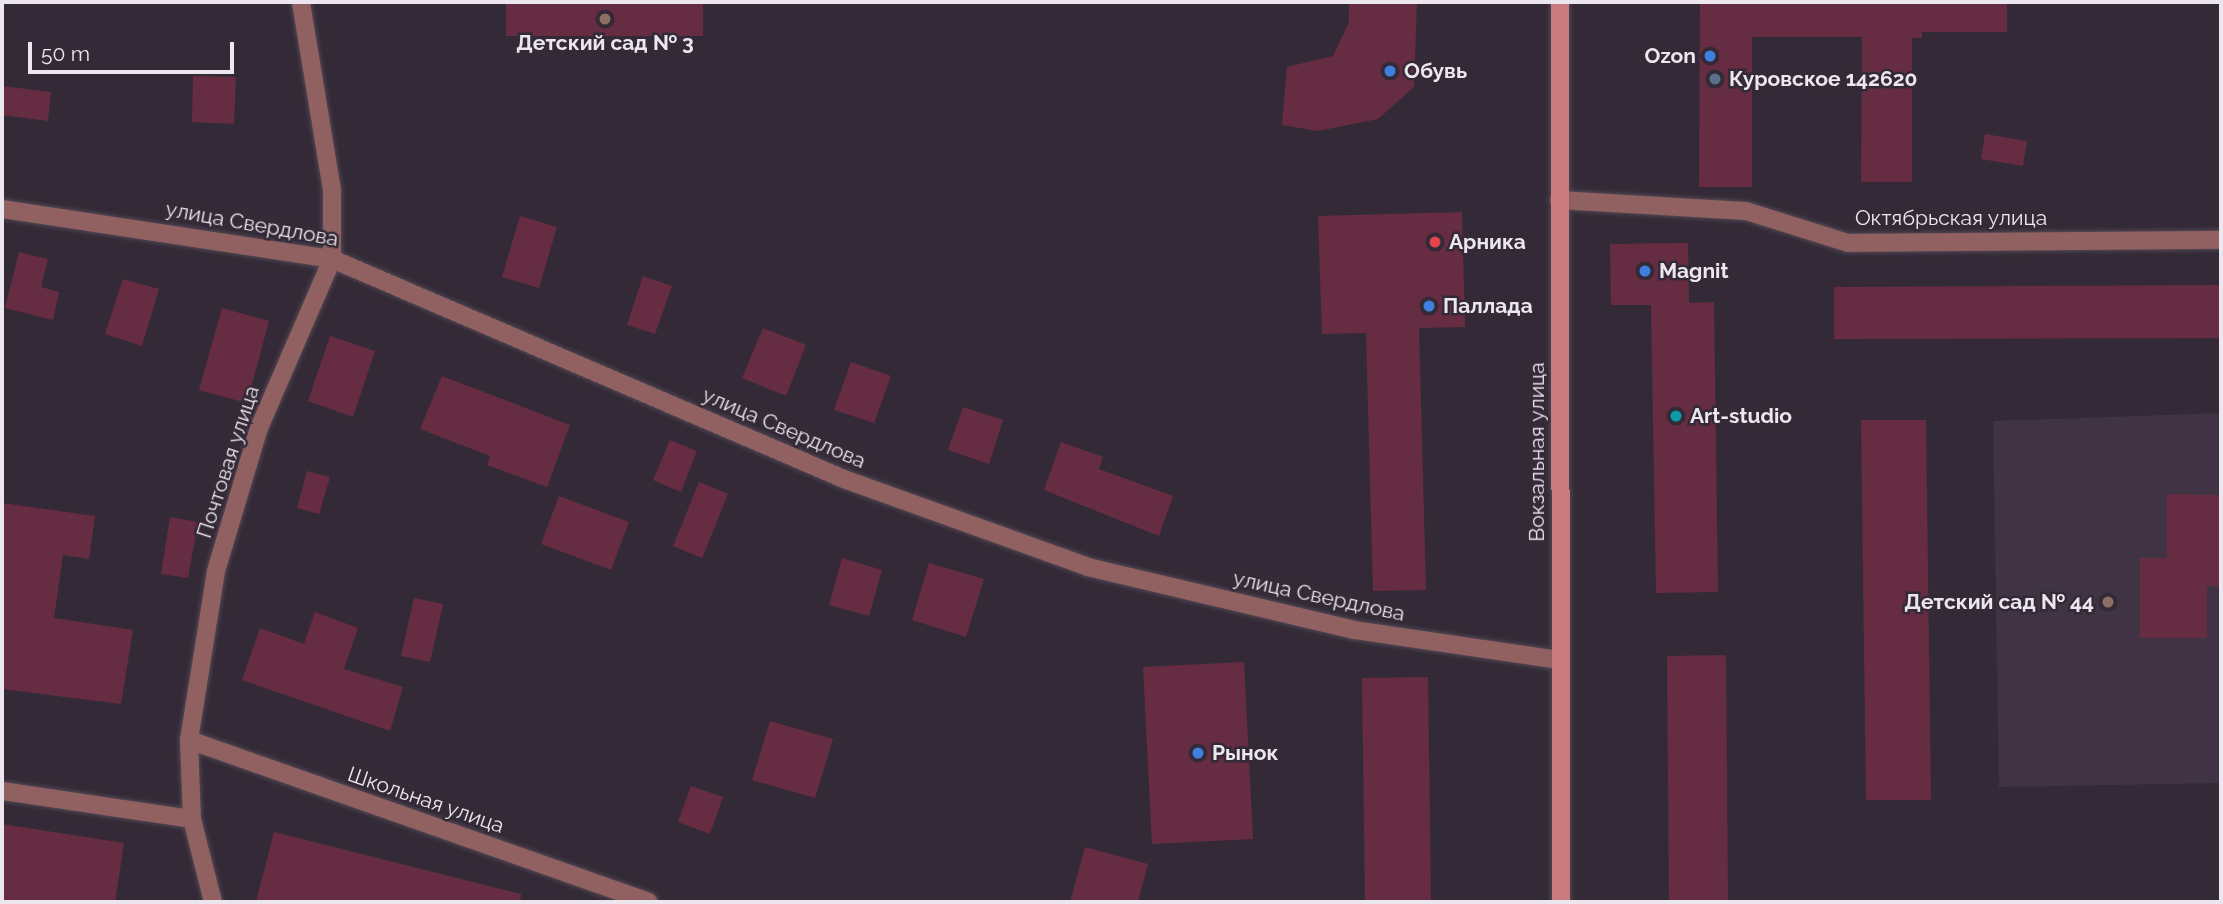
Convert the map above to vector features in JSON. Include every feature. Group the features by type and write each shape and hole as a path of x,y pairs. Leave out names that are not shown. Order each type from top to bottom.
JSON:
{"street":[{"name":"Почтовая улица","path":"213,902 192,818 189,740 216,571 259,428 332,259 332,190 301,2"},
{"name":"Вокзальная улица","path":"1560,2 1561,902"},
{"name":"Октябрьская улица","path":"1559,200 1746,211 1848,243 2221,240"},
{"name":"улица Свердлова","path":"2,209 332,259 844,479 1088,567 1354,630 1560,660"},
{"name":"Школьная улица","path":"189,740 648,902"},
{"path":"2,791 192,818"}],"shaded area":[{"name":"Детский сад № 44","path":"2221,413 2221,783 1999,787 1993,421"}],"building":[{"name":"Детский сад № 3","path":"506,2 703,2 703,36 506,36"},
{"path":"1349,2 1417,2 1414,87 1378,119 1318,131 1282,125 1287,67 1333,56 1349,22"},
{"path":"1700,2 2007,2 2007,32 1922,32 1922,38 1912,38 1912,182 1861,182 1862,37 1752,37 1752,187 1699,187"},
{"path":"193,76 236,77 234,124 192,122"},
{"path":"2,86 51,92 48,121 2,115"},
{"path":"1985,134 2027,141 2023,166 1981,159"},
{"path":"1462,212 1465,327 1419,328 1426,590 1373,591 1366,333 1322,334 1318,216"},
{"path":"520,216 557,227 539,288 502,277"},
{"path":"1688,243 1689,303 1714,302 1718,592 1656,593 1651,305 1611,305 1610,244"},
{"path":"19,252 48,259 41,287 59,292 53,320 5,308"},
{"path":"643,276 672,286 655,334 627,325"},
{"path":"123,279 159,289 142,346 105,334"},
{"path":"2221,285 2221,338 1834,339 1834,287"},
{"path":"222,308 269,321 247,403 199,390"},
{"path":"763,328 806,345 786,396 742,378"},
{"path":"330,336 375,351 353,417 308,401"},
{"path":"851,362 891,376 874,423 834,410"},
{"path":"442,376 570,425 547,487 487,465 490,456 420,429"},
{"path":"963,407 1003,420 989,464 948,450"},
{"path":"1861,420 1926,420 1931,800 1866,800"},
{"path":"670,440 697,451 681,492 653,480"},
{"path":"1061,442 1103,457 1099,469 1173,496 1159,536 1044,490"},
{"path":"307,471 330,477 319,514 297,508"},
{"path":"699,482 728,494 702,558 673,546"},
{"path":"2167,494 2221,495 2221,586 2207,586 2207,638 2140,638 2140,558 2167,558"},
{"path":"559,496 629,522 611,570 541,544"},
{"path":"2,503 95,516 89,559 63,555 54,618 133,630 121,704 2,689"},
{"path":"170,517 198,522 188,578 161,574"},
{"path":"842,558 882,570 869,616 829,605"},
{"path":"929,563 984,579 966,637 912,620"},
{"path":"414,598 443,604 430,662 401,656"},
{"path":"315,612 358,628 344,669 403,687 390,731 242,680 260,628 304,644"},
{"path":"1726,655 1728,902 1669,902 1667,656"},
{"name":"Рынок","path":"1244,662 1253,839 1152,844 1143,667"},
{"path":"1428,677 1431,902 1365,902 1362,678"},
{"path":"770,721 833,739 815,798 752,780"},
{"path":"691,786 723,797 710,834 678,822"},
{"path":"2,824 124,843 115,902 2,902"},
{"path":"274,832 521,894 520,902 256,902"},
{"path":"1085,847 1148,864 1138,902 1070,902"}],"place":[{"name":"Детский сад № 3","path":"605,19"},
{"name":"Ozon","path":"1710,56"},
{"name":"Обувь","path":"1390,71"},
{"name":"Куровское 142620","path":"1715,79"},
{"name":"Арника","path":"1435,242"},
{"name":"Magnit","path":"1645,271"},
{"name":"Паллада","path":"1429,306"},
{"name":"Art-studio","path":"1676,416"},
{"name":"Детский сад № 44","path":"2108,602"},
{"name":"Рынок","path":"1198,753"}]}
